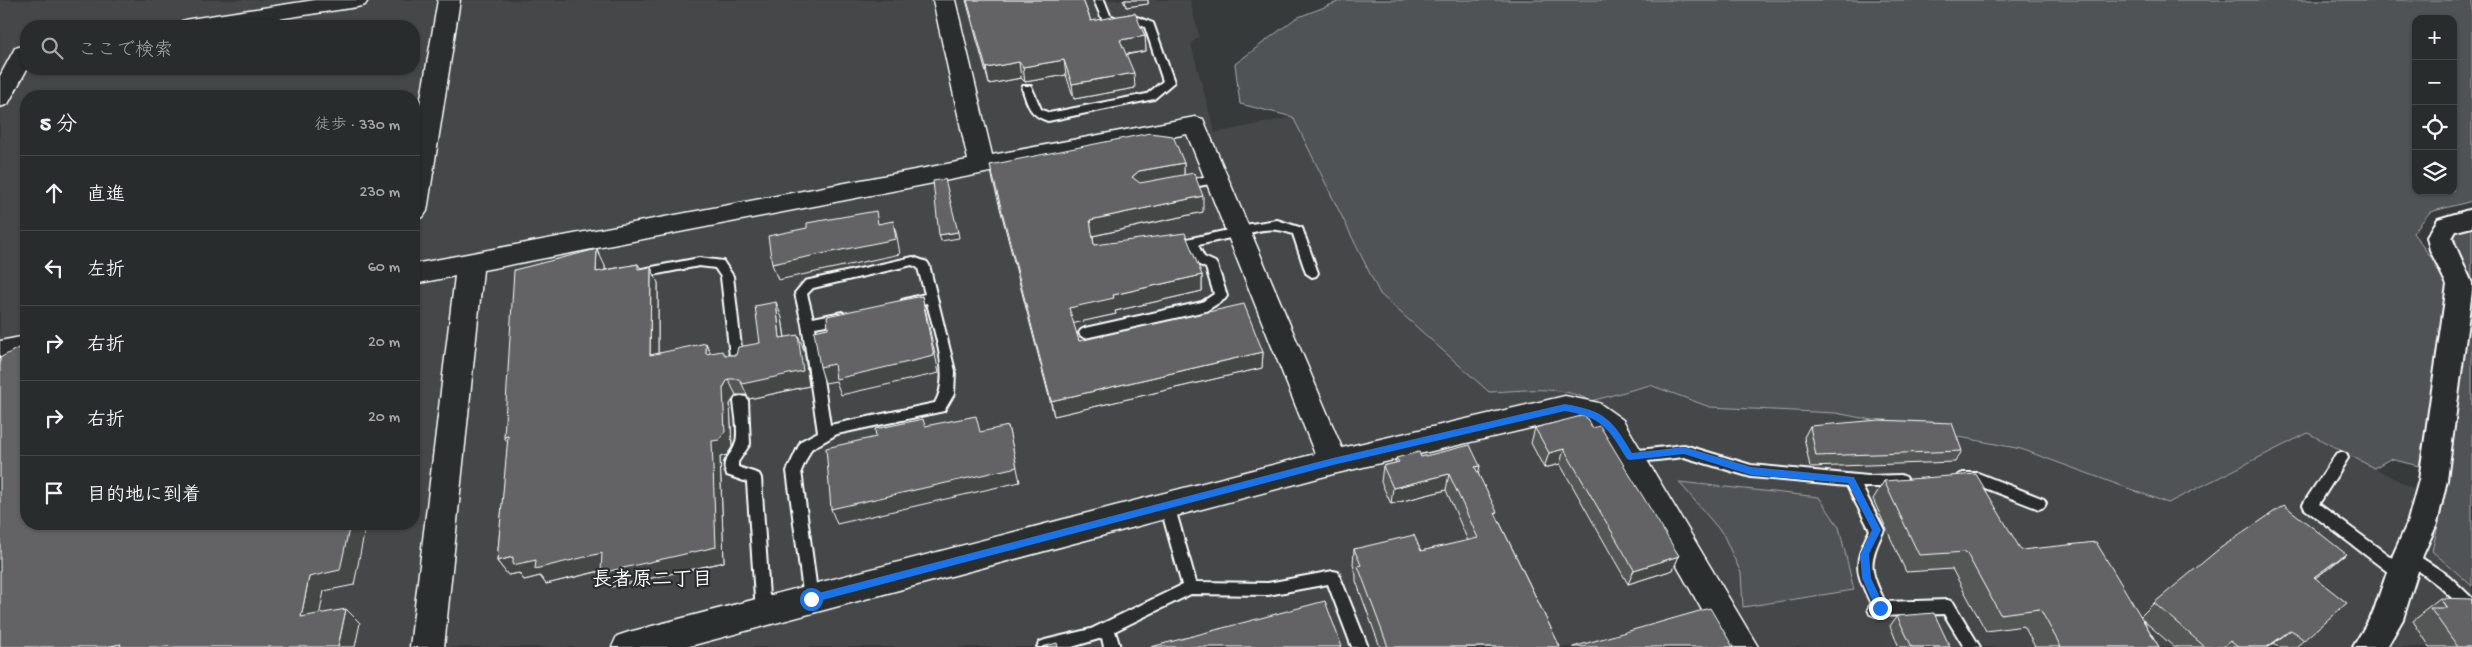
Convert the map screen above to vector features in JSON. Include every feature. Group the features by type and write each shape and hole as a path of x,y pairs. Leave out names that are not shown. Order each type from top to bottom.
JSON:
{"street":[{"path":"229,20 357,0"},
{"path":"420,175 449,0"},
{"path":"944,0 982,166"},
{"path":"0,57 20,54"},
{"path":"0,99 20,61"},
{"path":"420,273 1195,125 1333,462"},
{"path":"2369,647 2387,619 2405,564 2422,524 2433,480 2460,286 2454,269 2441,249 2439,237 2447,225 2472,218"},
{"path":"427,647 470,264"},
{"path":"0,352 20,348"},
{"path":"629,647 1333,462 1565,408 1588,412 1613,428 1741,647"}],"lane":[{"path":"1027,88 1036,111 1048,117 1150,97 1169,82 1149,25 1132,18 1116,21 1106,17 1099,0"},
{"path":"1169,188 1217,179"},
{"path":"1085,333 1206,306 1221,296 1211,265 1199,260 1191,242 1277,224 1298,231 1312,273"},
{"path":"811,599 794,471 806,445 834,429 938,407 947,394 949,371 923,265 913,261 809,284 801,293 808,324 825,434"},
{"path":"624,276 699,262 719,264 727,276 737,365"},
{"path":"894,306 932,297"},
{"path":"808,324 856,314"},
{"path":"741,401 743,444 731,461 732,470 754,478 763,612"},
{"path":"1630,457 1684,450 1751,471 1850,480 1914,480"},
{"path":"2340,458 2310,504 2405,564 2444,581 2472,607"},
{"path":"1951,480 1978,479 2039,503"},
{"path":"1850,480 1877,530 1864,554 1866,578 1878,608 1948,607 1972,647"},
{"path":"1167,505 1190,588"},
{"path":"1045,647 1093,635 1190,588 1268,589 1333,577 1360,647"},
{"path":"1108,628 1112,647"}],"shaded area":[{"path":"0,0 1190,0 1199,36 1191,44 1215,133 1293,117 1380,294 1489,392 1560,389 1591,401 1650,385 1710,407 1836,413 2021,449 2167,503 2308,433 2443,504 2432,551 2472,586 2472,647 0,647"},
{"path":"1343,0 2472,0 2472,201 2430,212 2413,233 2450,283 2419,466 2390,459 2374,468 2308,433 2168,503 2021,449 1836,413 1710,407 1650,385 1591,401 1566,392 1554,390 1489,392 1380,294 1293,117 1240,104 1235,64 1296,18"},
{"path":"2472,228 2472,282 2459,259 2454,232"},
{"path":"2472,310 2472,586 2432,551 2443,504 2462,313"},
{"path":"1679,482 1819,497 1839,527 1854,590 1743,607 1741,573 1723,534"}],"building":[{"path":"967,0 1083,0 1091,21 1135,13 1145,36 1120,40 1134,73 1072,84 1064,60 1023,67 1019,62 986,68"},
{"path":"1150,133 1173,136 1184,163 1139,171 1132,177 1140,183 1194,173 1203,196 1090,220 1094,245 1185,233 1202,275 1113,295 1114,298 1069,308 1079,341 1244,304 1263,352 1051,401 990,165"},
{"path":"945,179 958,232 939,235 933,181"},
{"path":"876,211 878,224 893,221 896,239 772,264 768,236 807,228 807,223"},
{"path":"597,249 596,272 638,264 638,269 651,267 650,355 706,343 706,354 722,351 725,355 736,355 738,347 760,343 755,306 776,302 780,338 798,335 803,371 742,384 739,379 728,379 723,388 725,432 719,440 712,441 716,547 601,573 602,553 535,569 536,560 513,565 513,557 497,561 508,436 504,437 514,270"},
{"path":"922,296 934,356 836,379 834,364 820,367 814,331 828,328 827,316"},
{"path":"20,348 20,530 349,530 340,570 309,577 301,617 346,609 338,647 120,647 121,644 105,647 0,647 0,358"},
{"path":"1585,415 1592,428 1600,426 1679,556 1634,570 1564,449 1549,453 1535,428"},
{"path":"976,416 980,432 1008,426 1017,467 831,509 826,448 876,437 875,429 923,419 925,426"},
{"path":"1879,420 1952,423 1962,451 1816,456 1810,426"},
{"path":"1470,445 1480,466 1475,467 1497,512 1495,513 1560,647 1388,647 1358,566 1361,565 1354,549 1414,535 1421,551 1478,538 1449,474 1393,488 1383,466 1399,462 1396,458 1419,452 1421,457"},
{"path":"1976,474 2021,550 2096,542 2159,647 2061,647 2040,609 2000,614 1966,552 1919,555 1884,481"},
{"path":"2284,505 2346,554 2314,577 2347,603 2304,640 2291,630 2267,647 2238,647 2230,641 2223,647 2205,647 2154,603 2219,549"},
{"path":"2440,598 2472,600 2472,647 2458,647 2430,608 2447,608"},
{"path":"1325,601 1342,647 1151,647"},
{"path":"1710,608 1733,647 1573,647"},
{"path":"1934,613 1950,647 1912,647 1897,616"},
{"path":"1057,643 1058,647 1042,647"}],"district":[{"name":"長者原二丁目","path":"652,578"}],"route":[{"path":"811,599 1333,462 1565,408 1588,412 1613,428 1630,457 1684,450 1751,471 1850,480 1877,530 1864,554 1866,578 1880,608"}]}
